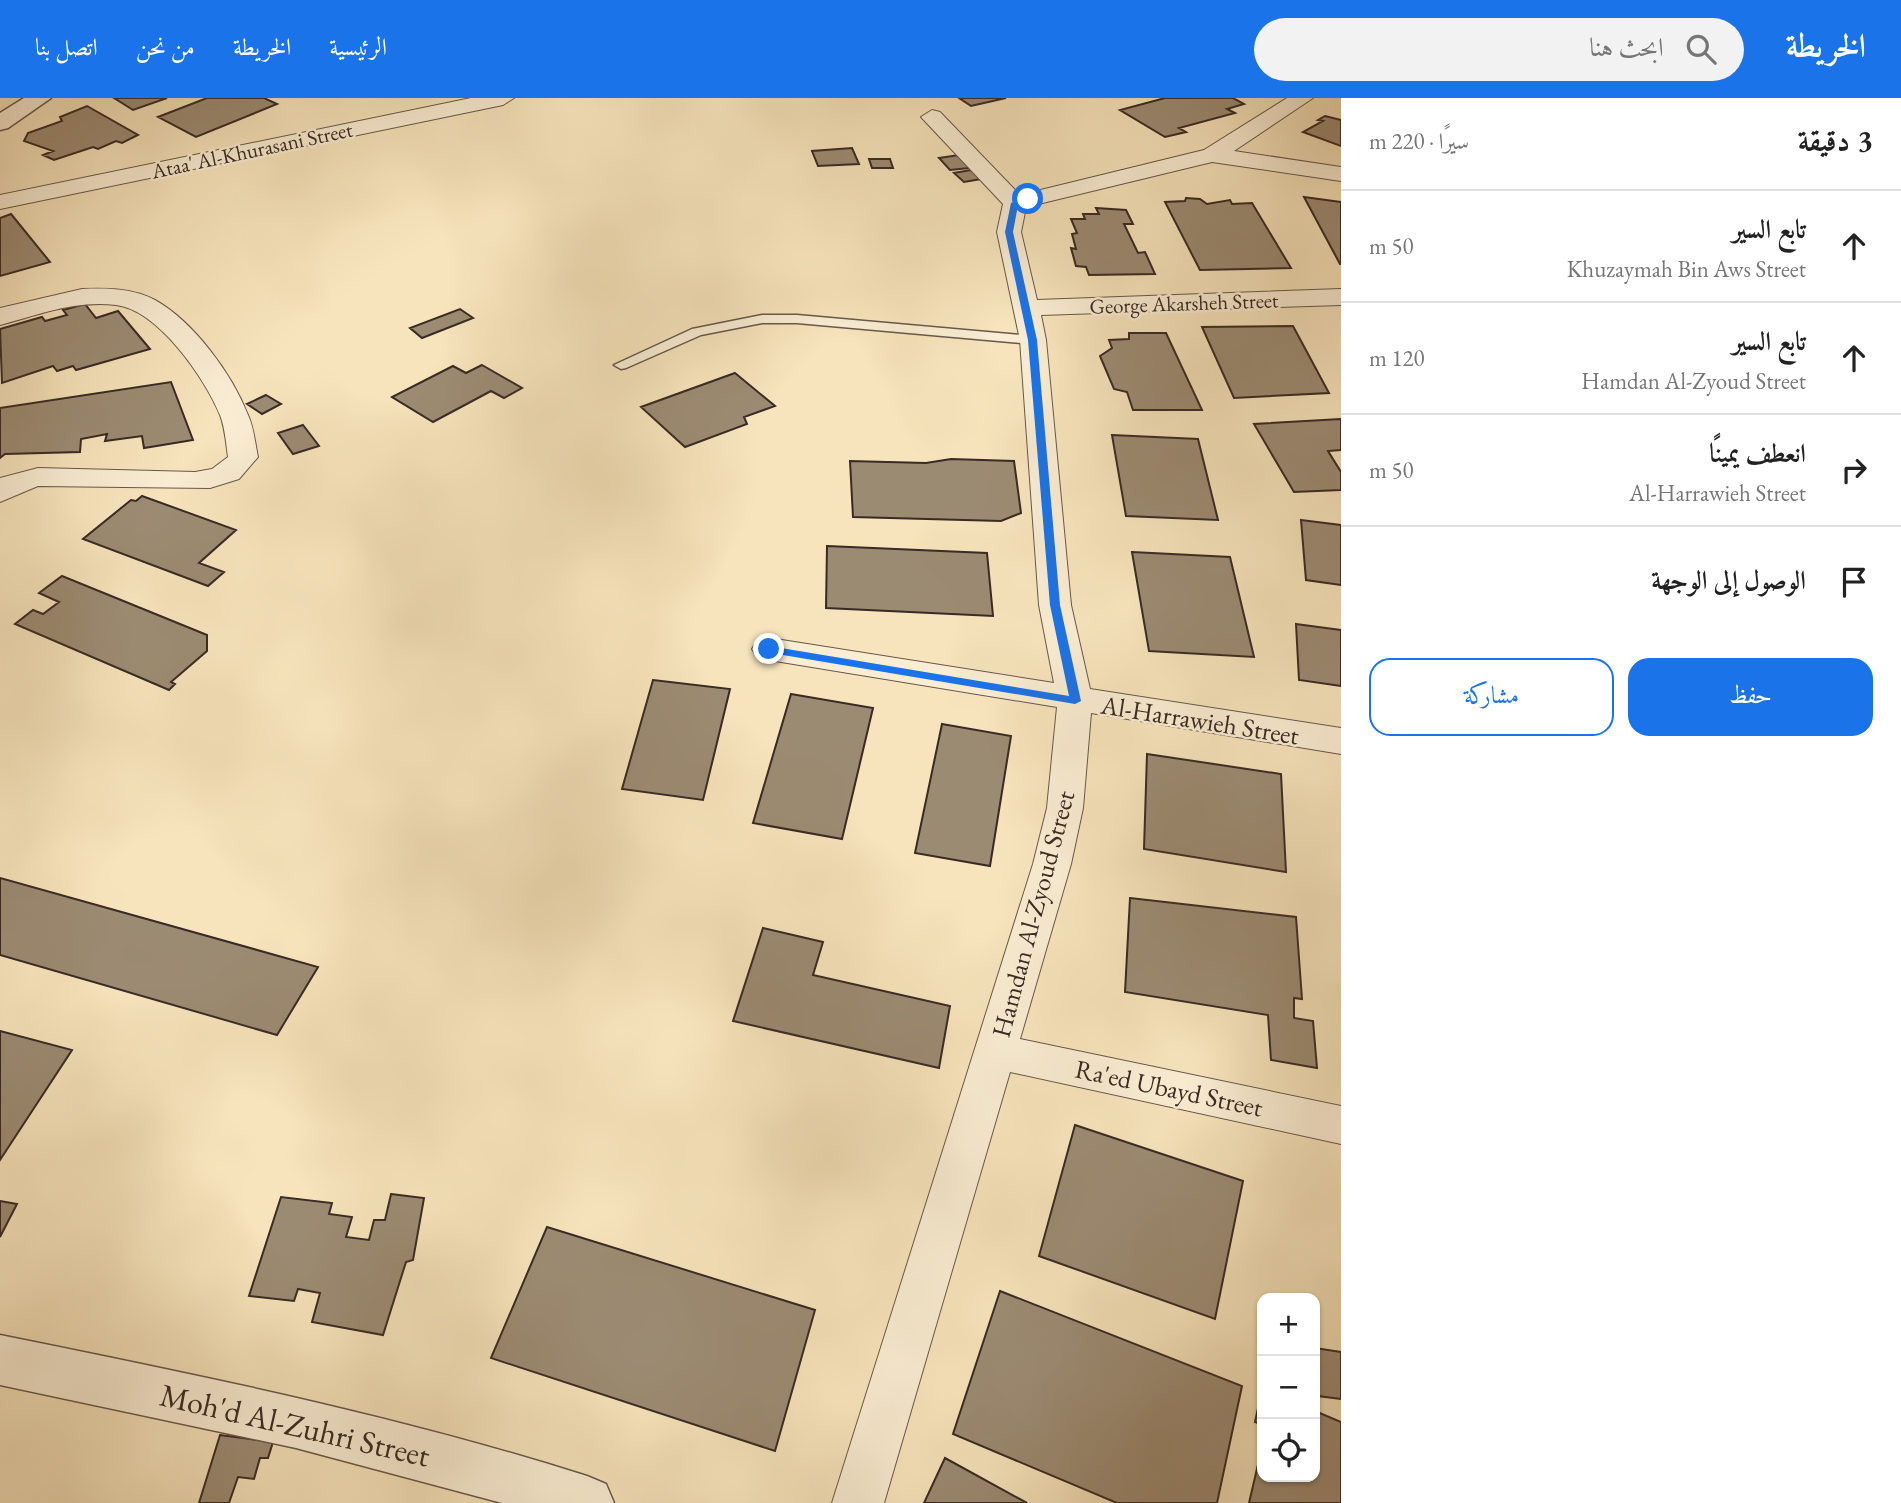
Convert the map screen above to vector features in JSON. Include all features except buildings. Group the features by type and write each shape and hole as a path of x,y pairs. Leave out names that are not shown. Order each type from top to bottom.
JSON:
{"street":[{"path":"0,123 40,98"},
{"name":"Ataa' Al-Khurasani Street","path":"0,202 503,98"},
{"path":"932,117 1015,203 1212,155 1302,98"},
{"path":"1212,155 1341,174"},
{"name":"Hamdan Al-Zyoud Street","path":"858,1503 997,1052 1065,808 1075,701 1055,605 1030,324 1009,232 1015,203"},
{"path":"0,317 82,296 136,300 192,347 212,374 235,416 243,457 235,471 218,478 195,481 38,477 13,484 0,493"},
{"name":"George Akarsheh Street","path":"1030,324 1341,297"},
{"name":"Al-Harrawieh Street","path":"769,649 1075,701 1341,741"},
{"name":"Ra'ed Ubayd Street","path":"997,1052 1341,1125"},
{"name":"Moh'd Al-Zuhri Street","path":"0,1360 347,1434 497,1488 587,1503"}],"lane":[{"path":"621,365 697,332 762,318 1030,324"}],"route":[{"path":"769,649 1075,701 1055,605 1032,340 1009,232 1015,203 1028,199"}]}
